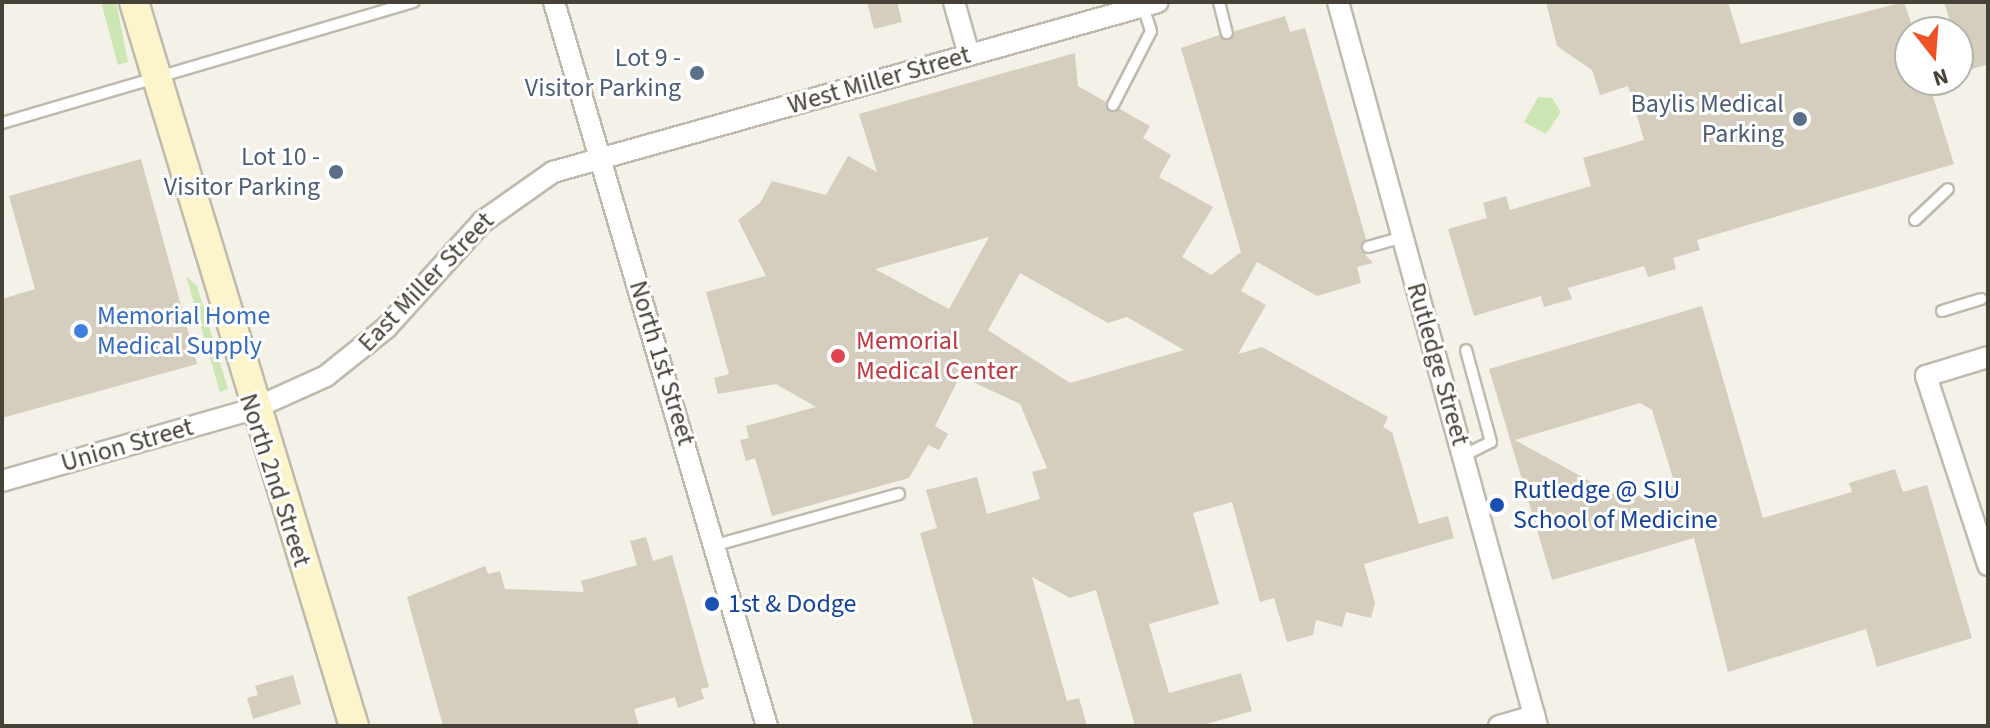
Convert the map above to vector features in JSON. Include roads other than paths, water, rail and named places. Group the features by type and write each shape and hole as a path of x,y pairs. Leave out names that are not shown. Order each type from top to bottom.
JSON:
{"main road":[{"name":"North 2nd Street","path":"134,2 253,409 354,726"}],"street":[{"name":"North 1st Street","path":"554,2 767,726"},
{"path":"954,2 969,55"},
{"name":"Rutledge Street","path":"1338,2 1536,721"},
{"name":"West Miller Street","path":"600,158 1151,4"},
{"name":"East Miller Street","path":"253,409 358,354 502,205 553,172 600,158"},
{"path":"1986,553 1926,376 1988,357"},
{"name":"Union Street","path":"2,481 253,409"},
{"path":"1499,726 1536,721"}],"lane":[{"path":"2,123 414,2"},
{"path":"1219,2 1227,33"},
{"path":"1113,105 1151,31 1151,4"},
{"path":"1915,220 1948,189"},
{"path":"1368,247 1403,237"},
{"path":"1942,311 1961,310 1981,299"},
{"path":"1463,456 1491,442 1466,350"},
{"path":"716,545 899,494"}],"place":[{"name":"Lot 9 - Visitor Parking","path":"697,73"},
{"name":"Baylis Medical Parking","path":"1800,119"},
{"name":"Lot 10 - Visitor Parking","path":"336,172"},
{"name":"Memorial Home Medical Supply","path":"81,331"},
{"name":"Memorial Medical Center","path":"838,356"},
{"name":"Rutledge @ SIU School of Medicine","path":"1497,505"},
{"name":"1st & Dodge","path":"712,604"}]}
